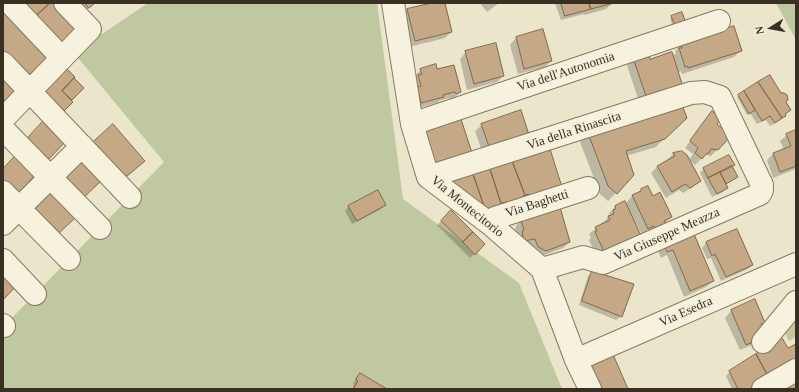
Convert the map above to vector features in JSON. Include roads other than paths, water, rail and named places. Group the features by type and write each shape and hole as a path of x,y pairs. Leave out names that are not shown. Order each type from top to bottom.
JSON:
{"street":[{"path":"10,3 62,58"},
{"path":"3,119 90,29 65,3"},
{"name":"Via Montecitorio","path":"393,3 412,124 428,178 490,224 542,269 576,360 590,389"},
{"name":"Via dell'Autonomia","path":"412,124 719,21"},
{"path":"3,63 130,197"},
{"name":"Via della Rinascita","path":"428,178 691,93 705,92 720,96 762,186"},
{"path":"3,129 100,228"},
{"path":"3,224 82,146"},
{"name":"Via Giuseppe Meazza","path":"542,269 583,257 603,263 760,194 762,186"},
{"name":"Via Baghetti","path":"490,224 495,218 588,188"},
{"path":"3,192 69,259"},
{"path":"3,260 35,294"},
{"name":"Via Esedra","path":"576,360 796,264"},
{"path":"763,342 796,302"},
{"path":"764,389 796,370"}]}
